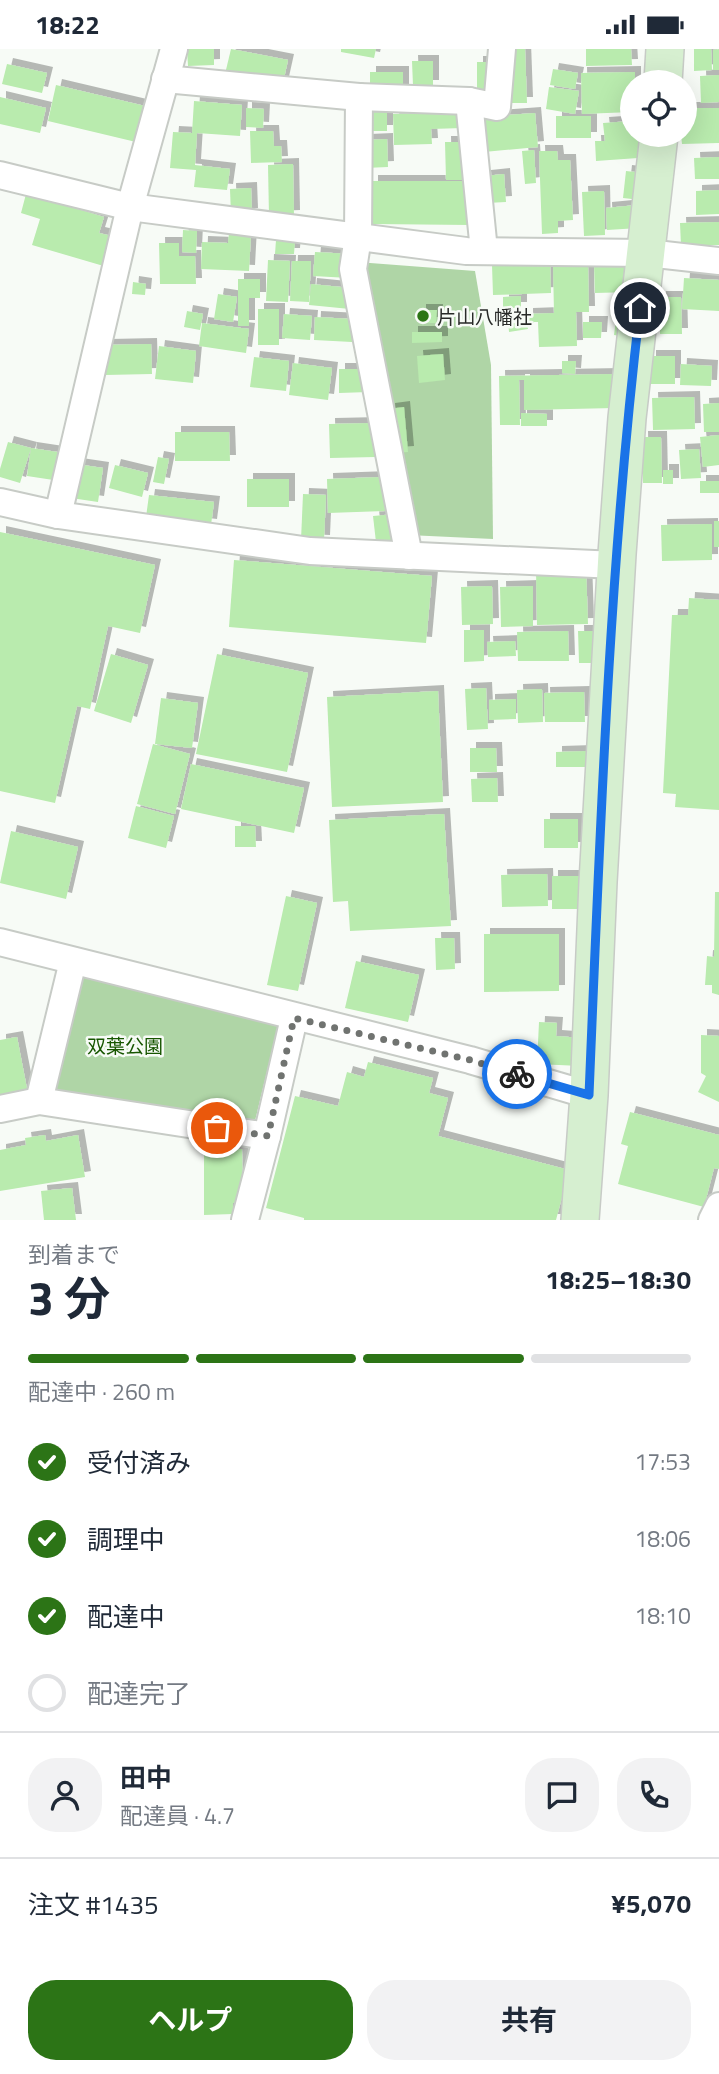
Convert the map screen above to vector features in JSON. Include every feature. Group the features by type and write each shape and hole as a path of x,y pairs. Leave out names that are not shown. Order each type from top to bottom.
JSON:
{"main road":[{"path":"664,70 665,49"},
{"path":"580,1220 589,1095 616,565 627,418 658,147"}],"street":[{"path":"58,515 130,207 174,49"},
{"path":"165,79 359,96 470,101 497,107 502,49"},
{"path":"359,96 358,237 353,269 408,557"},
{"path":"470,101 484,251"},
{"path":"0,175 130,207 466,251 647,253 719,261"},
{"path":"0,502 58,515 310,551 616,565"},
{"path":"0,942 294,1018 470,1060 589,1095"},
{"path":"39,1101 73,961"},
{"path":"246,1220 294,1018"},
{"path":"0,1109 39,1101 268,1136"},
{"path":"712,1220 719,1206"}],"green space":[{"path":"357,262 475,271 491,365 493,539 408,535"},
{"name":"双葉公園","path":"78,972 278,1026 254,1125 49,1094"}],"building":[{"path":"187,49 214,49 214,65 188,66"},
{"path":"231,49 288,60 282,87 225,74"},
{"path":"341,49 376,49 374,58 341,52"},
{"path":"504,49 525,49 527,103 505,103"},
{"path":"586,49 631,49 632,65 586,66"},
{"path":"694,49 711,49 712,70 694,70"},
{"path":"719,49 719,70 713,70 713,50"},
{"path":"412,61 433,61 433,86 413,86"},
{"path":"477,62 496,62 496,96 477,95"},
{"path":"7,64 47,73 42,93 2,84"},
{"path":"553,69 578,73 575,89 550,85"},
{"path":"370,72 403,72 403,92 370,92"},
{"path":"620,72 620,112 582,114 581,73"},
{"path":"719,75 719,102 701,103 700,76"},
{"path":"56,85 145,106 136,142 48,121"},
{"path":"549,87 579,91 575,114 546,109"},
{"path":"0,97 46,108 40,133 0,124"},
{"path":"194,101 242,105 240,136 197,133 195,165 230,169 227,190 194,187 196,170 170,168 173,132 192,133"},
{"path":"246,108 264,109 263,128 246,127"},
{"path":"697,108 719,108 719,143 697,144"},
{"path":"368,110 387,110 387,131 368,131"},
{"path":"463,112 463,128 431,129 432,144 394,145 393,114"},
{"path":"535,113 538,147 484,152 481,117"},
{"path":"556,116 591,116 591,138 556,138"},
{"path":"620,122 620,147 652,147 652,157 596,161 595,141 605,141 603,123"},
{"path":"250,131 273,131 274,146 281,146 282,162 251,163"},
{"path":"387,139 388,167 365,168 364,140"},
{"path":"445,142 470,142 471,180 446,180"},
{"path":"534,150 536,183 525,184 522,151"},
{"path":"539,151 557,151 558,160 570,160 573,220 558,221 558,233 542,234"},
{"path":"719,157 719,179 695,179 694,158"},
{"path":"293,164 294,216 269,217 268,165"},
{"path":"626,171 644,173 641,200 623,198"},
{"path":"504,174 506,202 487,203 485,176"},
{"path":"372,181 472,181 471,225 372,224"},
{"path":"251,188 252,214 231,215 230,189"},
{"path":"719,190 719,214 696,215 696,191"},
{"path":"604,191 605,235 584,236 582,192"},
{"path":"26,194 104,217 99,233 116,237 107,267 32,245 40,219 21,213"},
{"path":"637,205 639,228 607,230 606,208"},
{"path":"719,222 719,245 681,246 680,223"},
{"path":"183,230 197,231 196,253 182,252"},
{"path":"229,233 251,234 249,271 201,269 202,242 228,243"},
{"path":"276,240 295,241 294,254 275,254"},
{"path":"159,243 179,243 179,256 195,256 196,284 160,284"},
{"path":"315,252 351,254 349,278 313,276"},
{"path":"268,260 290,261 288,302 266,301"},
{"path":"292,261 311,261 309,302 290,301"},
{"path":"550,263 551,293 493,295 492,265"},
{"path":"632,264 632,292 595,293 594,265"},
{"path":"588,265 589,312 576,312 577,346 539,347 538,322 527,322 527,314 554,313 553,266"},
{"path":"684,278 719,280 719,311 682,309"},
{"path":"238,279 260,279 260,298 249,298 249,326 238,326"},
{"path":"133,282 146,284 145,295 132,294"},
{"path":"311,284 351,288 350,309 309,305"},
{"path":"218,294 237,297 233,322 214,319"},
{"path":"619,295 639,298 634,338 614,335"},
{"path":"521,296 521,308 503,308 503,297"},
{"path":"660,297 681,297 682,334 660,334"},
{"path":"258,309 279,309 279,345 258,345"},
{"path":"420,310 437,310 436,323 420,323"},
{"path":"187,311 203,314 200,330 184,327"},
{"path":"284,314 312,316 310,340 282,338"},
{"path":"315,317 353,319 352,342 314,340"},
{"path":"526,319 528,329 509,332 508,321"},
{"path":"583,322 602,322 601,338 583,338"},
{"path":"202,323 249,329 246,353 199,346"},
{"path":"412,332 442,332 442,342 412,343"},
{"path":"151,344 152,374 105,375 104,345"},
{"path":"159,346 196,351 193,383 155,379"},
{"path":"443,354 445,380 419,383 417,356"},
{"path":"650,356 675,356 675,384 650,384"},
{"path":"254,357 289,361 286,391 250,387"},
{"path":"562,361 576,361 575,374 562,373"},
{"path":"293,363 332,368 328,400 289,395"},
{"path":"681,364 712,366 711,386 680,385"},
{"path":"339,369 369,369 369,392 339,393"},
{"path":"615,374 615,408 524,410 524,380 519,380 520,425 500,425 499,376"},
{"path":"694,397 695,429 653,430 652,398"},
{"path":"719,403 719,432 704,432 703,404"},
{"path":"404,407 408,452 393,453 389,409"},
{"path":"521,413 547,414 547,426 521,426"},
{"path":"374,423 376,457 330,458 329,424"},
{"path":"175,432 229,432 230,461 175,461"},
{"path":"719,435 719,465 703,467 700,437"},
{"path":"642,437 661,437 662,483 643,483"},
{"path":"8,442 31,448 20,483 0,477"},
{"path":"31,448 64,453 60,481 27,476"},
{"path":"699,449 701,478 681,479 679,450"},
{"path":"158,457 169,459 164,484 153,482"},
{"path":"76,464 103,468 98,502 71,498"},
{"path":"115,465 148,473 142,497 109,488"},
{"path":"663,470 673,470 673,484 663,484"},
{"path":"383,477 385,511 328,513 327,479"},
{"path":"247,479 289,479 289,507 247,507"},
{"path":"700,481 719,481 719,493 700,493"},
{"path":"303,494 326,495 324,541 301,540"},
{"path":"149,495 214,502 211,525 146,517"},
{"path":"396,514 399,549 377,551 373,516"},
{"path":"714,521 719,521 719,547 714,547"},
{"path":"712,524 712,560 662,561 661,525"},
{"path":"0,532 155,565 140,633 108,626 90,709 77,706 55,803 0,791"},
{"path":"234,560 432,576 426,643 229,627"},
{"path":"586,568 588,624 537,625 536,569"},
{"path":"492,586 493,624 462,625 461,587"},
{"path":"533,586 533,626 501,627 500,587"},
{"path":"689,598 719,600 719,810 675,807 676,794 663,793 672,615 688,615"},
{"path":"464,630 484,630 484,661 464,662"},
{"path":"568,631 569,661 518,661 517,632"},
{"path":"578,631 602,631 602,663 579,663"},
{"path":"515,641 516,656 488,657 487,642"},
{"path":"111,654 148,665 131,723 94,711"},
{"path":"217,654 308,673 287,772 196,754"},
{"path":"486,688 488,729 467,730 465,689"},
{"path":"542,689 543,722 518,723 517,690"},
{"path":"438,691 443,802 332,807 327,697"},
{"path":"584,692 585,722 545,722 544,693"},
{"path":"161,698 198,703 192,748 155,744"},
{"path":"516,699 516,719 489,720 489,700"},
{"path":"153,744 190,754 175,814 137,804"},
{"path":"470,748 496,748 497,772 470,772"},
{"path":"587,751 587,767 556,767 556,752"},
{"path":"191,764 304,788 294,833 181,809"},
{"path":"497,778 498,802 472,802 471,779"},
{"path":"136,806 174,816 166,848 128,838"},
{"path":"444,814 451,926 350,931 348,901 333,902 329,820"},
{"path":"544,819 578,819 578,848 544,848"},
{"path":"235,826 255,826 256,847 235,847"},
{"path":"11,831 78,847 66,899 0,883"},
{"path":"547,874 548,906 502,907 501,875"},
{"path":"552,876 580,876 580,909 552,909"},
{"path":"715,892 719,892 719,995 712,993 712,985 705,985 707,956 714,957"},
{"path":"286,896 317,903 298,991 267,985"},
{"path":"484,934 559,934 559,991 484,992"},
{"path":"435,938 454,938 455,969 436,970"},
{"path":"356,961 419,975 408,1022 345,1008"},
{"path":"539,1022 557,1023 556,1036 582,1038 580,1066 537,1064"},
{"path":"701,1035 719,1036 719,1102 698,1092 706,1076 701,1073"},
{"path":"17,1037 28,1094 0,1100 0,1040"},
{"path":"368,1062 433,1078 429,1093 448,1098 438,1136 569,1170 556,1220 304,1220 266,1208 295,1096 338,1106 347,1072 364,1077"},
{"path":"630,1112 719,1135 719,1169 714,1168 704,1207 618,1184 628,1146 621,1144"},
{"path":"45,1135 46,1141 78,1135 85,1177 0,1191 0,1150 26,1145 25,1138"},
{"path":"242,1149 243,1203 233,1203 233,1214 204,1215 204,1150"},
{"path":"72,1188 76,1220 44,1220 41,1191"}],"way so far":[{"path":"217,1128 268,1136 294,1018 470,1060 517,1074"}],"place":[{"name":"片山八幡社","path":"423,316"}],"route":[{"path":"517,1074 589,1095 616,565 627,418 640,308"}]}
